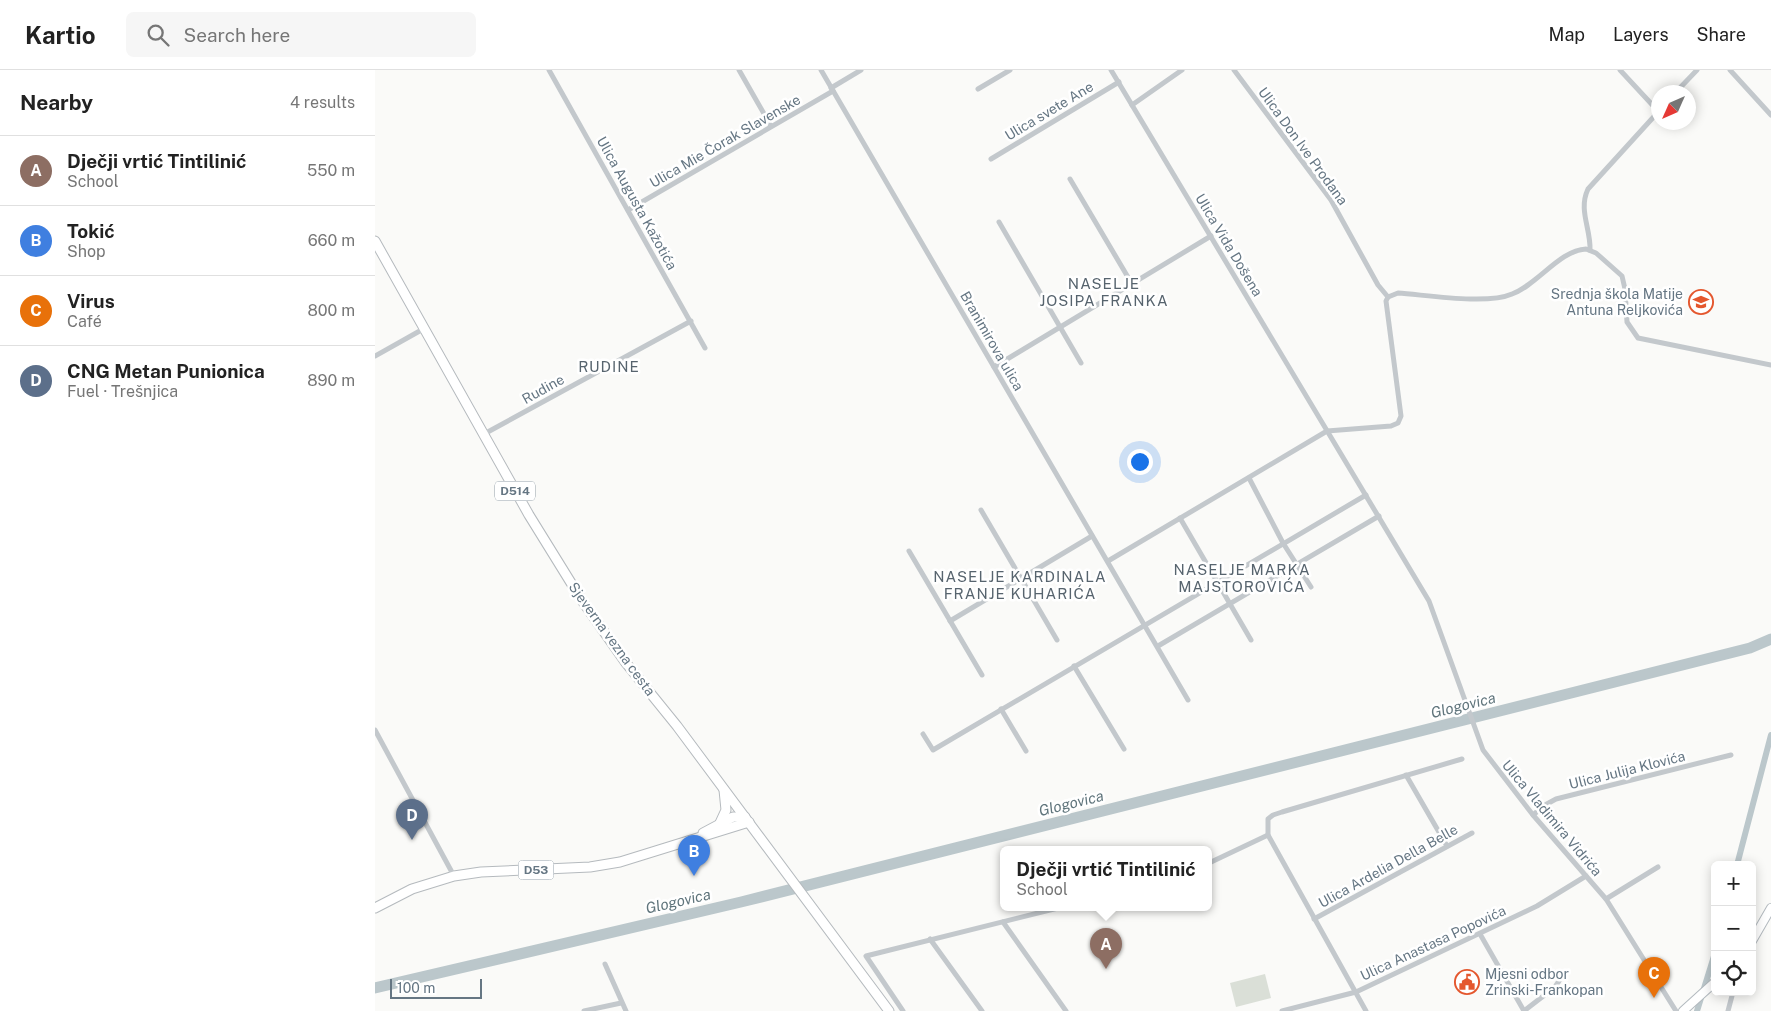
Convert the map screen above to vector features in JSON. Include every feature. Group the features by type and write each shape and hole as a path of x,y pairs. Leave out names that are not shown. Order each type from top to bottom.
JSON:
{"main road":[{"name":"Sjeverna vezna cesta","path":"375,241 529,515 581,599 626,663 807,898 889,1011"},
{"path":"719,824 726,805 722,786"},
{"name":"D53","path":"699,836 733,817 747,819"},
{"name":"D53","path":"375,908 411,889 455,876 481,872 590,867 619,862 699,836 724,831 747,819"},
{"path":"1756,934 1771,908"},
{"path":"1685,1009 1711,986"}],"street":[{"name":"Ulica Augusta Kažotića","path":"549,70 705,348"},
{"path":"739,70 771,126"},
{"name":"Branimirova ulica","path":"821,70 1189,700"},
{"name":"Ulica Mie Čorak Slavenske","path":"627,210 771,126 861,70"},
{"path":"978,90 1011,70"},
{"name":"Ulica Vida Došena","path":"1111,70 1429,601 1483,750"},
{"path":"1132,105 1182,70"},
{"name":"Ulica Don Ive Prodana","path":"1234,70 1331,200 1378,285 1388,297"},
{"path":"1621,70 1651,103"},
{"path":"1683,85 1697,70"},
{"path":"1729,70 1771,115"},
{"name":"Ulica svete Ane","path":"991,159 1119,82"},
{"path":"1590,250 1590,232 1583,206 1588,190 1651,119"},
{"path":"1070,179 1132,284"},
{"path":"999,222 1062,327 1081,363"},
{"path":"994,367 1211,236"},
{"path":"1108,561 1327,431 1391,426 1400,420 1386,301 1388,297 1398,293 1500,298 1519,291 1567,256 1583,249 1590,250 1621,276 1625,289 1627,322 1638,338 1771,365"},
{"name":"Rudine","path":"484,434 691,321"},
{"path":"375,356 425,328"},
{"path":"1249,478 1283,543 1311,587"},
{"path":"923,734 933,750 1366,495"},
{"path":"981,510 1057,640"},
{"path":"1158,646 1379,516"},
{"path":"1180,518 1251,640"},
{"path":"950,621 1092,536"},
{"path":"909,551 982,675"},
{"path":"1074,666 1124,750"},
{"path":"1001,709 1026,752"},
{"path":"375,730 455,876"},
{"name":"Ulica Vladimira Vidrića","path":"1483,750 1533,815 1606,899 1676,1011"},
{"name":"Ulica Julija Klovića","path":"1533,815 1545,804 1556,799 1731,755"},
{"path":"1366,1011 1267,835 1269,820 1273,815 1282,812 1461,759"},
{"path":"1406,775 1447,846"},
{"name":"Ulica Ardelia Della Belle","path":"1314,919 1473,833"},
{"path":"1212,862 1267,835"},
{"path":"1606,899 1658,867"},
{"name":"Ulica Anastasa Popovića","path":"1282,1011 1356,992 1537,906 1585,876"},
{"path":"903,1011 866,956 1046,911"},
{"path":"1003,922 1066,1011"},
{"path":"1480,934 1524,1011 1550,991 1559,981"},
{"path":"930,939 982,1011"},
{"path":"605,964 626,1011"},
{"path":"1728,1011 1732,996"},
{"path":"584,1011 621,1003"}],"shaded area":[{"path":"1265,974 1271,998 1236,1007 1230,983"}],"waterway":[{"name":"Glogovica","path":"375,988 741,902 1750,648 1771,639"},
{"path":"1738,861 1771,735"},
{"path":"1697,1011 1711,966"}],"place":[{"name":"Srednja škola Matije Antuna Reljkovića","path":"1701,302"},
{"name":"CNG Metan Punionica","path":"412,840"},
{"name":"Tokić","path":"694,876"},
{"name":"Dječji vrtić Tintilinić","path":"1106,969"},
{"name":"Mjesni odbor Zrinski-Frankopan","path":"1467,982"},
{"name":"Virus","path":"1654,998"}],"district":[{"name":"NASELJE JOSIPA FRANKA","path":"1104,292"},
{"name":"RUDINE","path":"609,366"},
{"name":"NASELJE MARKA MAJSTOROVIĆA","path":"1242,578"},
{"name":"NASELJE KARDINALA FRANJE KUHARIĆA","path":"1020,584"}]}
